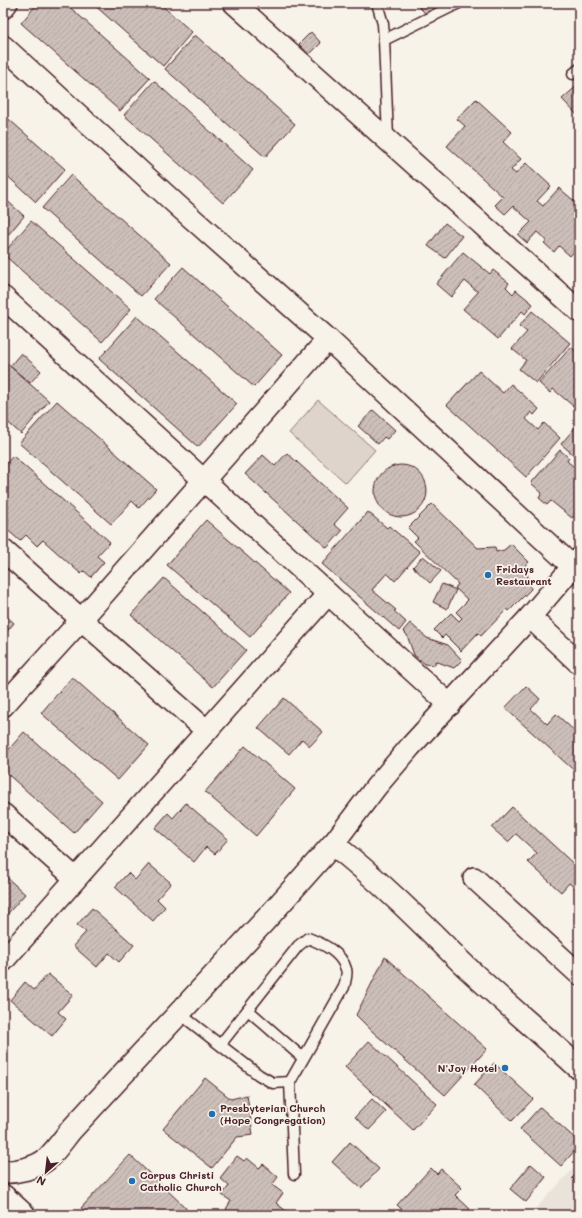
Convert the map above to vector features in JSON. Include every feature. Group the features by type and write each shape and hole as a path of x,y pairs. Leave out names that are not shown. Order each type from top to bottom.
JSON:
{"street":[{"path":"3,8 7,3"},
{"path":"234,3 579,311"},
{"path":"3,46 177,205 576,562 530,617 410,747 376,787 333,844 46,1160 28,1169 3,1172"},
{"path":"3,297 450,705"},
{"path":"3,706 328,339"},
{"path":"3,550 80,620 207,731"},
{"path":"3,961 328,594"},
{"path":"530,617 579,663"},
{"path":"3,814 76,878"},
{"path":"333,844 358,864 426,926 462,962 579,1068"},
{"path":"474,878 579,974"},
{"path":"3,1194 24,1215"}],"lane":[{"path":"377,3 383,24 388,141"},
{"path":"384,40 459,3"},
{"path":"220,1045 298,946 308,938 318,942 339,955 347,970 344,987 290,1082 294,1174"},
{"path":"248,1010 303,1058"},
{"path":"179,1013 260,1075 273,1083 290,1082"}],"shaded area":[{"path":"318,400 375,450 346,483 289,433"},
{"path":"579,1162 579,1215 530,1215"}],"building":[{"path":"38,3 65,3 150,78 120,111 21,23"},
{"path":"92,3 159,3 192,32 163,66"},
{"path":"415,3 440,3 427,15"},
{"path":"311,32 321,43 309,55 299,44"},
{"path":"195,35 295,124 265,157 165,69"},
{"path":"154,81 253,170 223,203 124,115"},
{"path":"579,84 579,117 562,99"},
{"path":"476,99 512,132 503,142 521,159 511,170 516,174 526,163 551,186 537,201 543,206 559,188 579,205 579,246 570,256 559,246 554,252 544,243 547,241 537,232 527,243 518,235 531,222 513,206 505,214 495,205 503,197 447,146 465,126 457,119"},
{"path":"3,114 65,169 36,202 3,172"},
{"path":"71,175 171,263 141,296 42,208"},
{"path":"3,197 24,216 3,241"},
{"path":"31,221 131,309 102,342 3,254"},
{"path":"445,223 462,236 445,258 428,246"},
{"path":"463,252 490,274 493,270 509,283 506,287 513,294 516,290 533,304 525,314 522,311 498,339 463,309 478,292 465,281 451,297 436,284"},
{"path":"183,267 282,355 254,387 154,299"},
{"path":"532,311 570,343 536,383 519,369 526,360 512,349 527,332 519,326"},
{"path":"137,316 237,404 198,447 99,359"},
{"path":"571,347 579,354 579,411 553,389 550,393 539,383"},
{"path":"21,353 41,371 30,383 10,366"},
{"path":"3,360 49,401 21,434 3,418"},
{"path":"479,371 503,393 511,384 539,409 534,415 531,412 526,419 538,430 544,423 560,438 526,477 447,405"},
{"path":"57,401 156,489 139,508 132,501 111,524 19,443"},
{"path":"373,410 395,430 387,439 384,437 378,444 358,426"},
{"path":"579,423 579,465 573,460 576,457 561,444"},
{"path":"560,450 569,458 567,461 579,471 579,510 572,518 551,501 547,505 539,498 542,493 531,483"},
{"path":"287,453 348,508 334,524 342,531 327,548 245,474 263,455 275,466"},
{"path":"13,456 110,542 97,556 104,562 91,577 84,571 81,574 43,540 37,546 26,535 20,541 3,526 9,520 3,515 3,467"},
{"path":"401,465 411,467 419,473 425,481 427,491 425,501 419,509 411,515 401,517 391,515 383,509 377,501 375,491 377,481 383,473 391,467"},
{"name":"Fridays Restaurant","path":"432,504 478,548 495,547 496,552 504,550 511,544 529,562 525,565 531,589 509,611 507,609 481,636 478,633 461,651 445,635 442,638 434,630 451,613 459,621 462,618 456,612 468,600 455,588 458,584 414,541 418,538 408,528"},
{"path":"368,512 387,528 389,526 420,552 395,581 387,573 372,590 396,610 394,611 406,622 399,631 322,564"},
{"path":"206,520 289,593 250,637 167,565"},
{"path":"423,556 441,571 430,583 413,567"},
{"path":"164,578 246,650 213,687 131,615"},
{"path":"442,584 456,590 447,609 433,602"},
{"path":"3,613 14,623 3,636"},
{"path":"410,623 427,638 448,645 462,660 454,668 435,661 435,665 425,664 414,655 407,635 403,631"},
{"path":"72,677 149,745 118,780 41,713"},
{"path":"526,686 540,699 531,709 547,724 556,714 579,735 579,775 505,708"},
{"path":"284,698 323,732 310,746 302,739 289,754 258,728"},
{"path":"24,732 102,801 74,833 3,770 3,756"},
{"path":"245,746 295,789 256,836 205,792"},
{"path":"186,803 228,839 215,854 206,847 194,862 155,828 168,813 173,818"},
{"path":"512,807 579,869 579,892 569,883 561,892 528,862 537,853 516,834 508,842 492,828"},
{"path":"149,864 171,883 157,899 165,907 153,921 115,887 128,873 135,880"},
{"path":"3,874 25,894 3,919"},
{"path":"92,908 134,945 119,962 109,953 97,967 73,946 86,932 77,925"},
{"path":"385,957 487,1049 445,1095 373,1032 356,1015"},
{"path":"48,974 73,995 58,1012 66,1019 52,1036 10,1000 25,982 34,990"},
{"path":"369,1041 437,1104 413,1130 345,1067"},
{"path":"494,1063 533,1099 512,1121 474,1085"},
{"name":"Presbyterian Church (Hope Congregation)","path":"205,1078 231,1099 247,1095 253,1135 237,1137 212,1168 163,1129"},
{"path":"372,1099 386,1112 369,1130 355,1117"},
{"path":"540,1107 579,1142 579,1146 561,1166 520,1129"},
{"path":"350,1142 379,1169 361,1188 332,1162"},
{"name":"Corpus Christi Catholic Church","path":"130,1155 186,1208 185,1215 89,1215 81,1208"},
{"path":"237,1156 244,1161 247,1158 259,1168 263,1164 278,1177 272,1185 283,1193 276,1203 291,1215 234,1215 226,1209 231,1201 222,1195 229,1186 220,1178"},
{"path":"531,1164 546,1177 526,1202 510,1189"},
{"path":"431,1168 437,1174 441,1169 462,1188 455,1195 470,1209 467,1211 472,1215 408,1215 397,1205"},
{"path":"579,1171 579,1185 572,1178"},
{"path":"579,1206 579,1215 571,1215"}],"place":[{"name":"Fridays Restaurant","path":"488,575"},
{"name":"N'Joy Hotel","path":"505,1068"},
{"name":"Presbyterian Church (Hope Congregation)","path":"212,1114"},
{"name":"Corpus Christi Catholic Church","path":"132,1181"}]}
